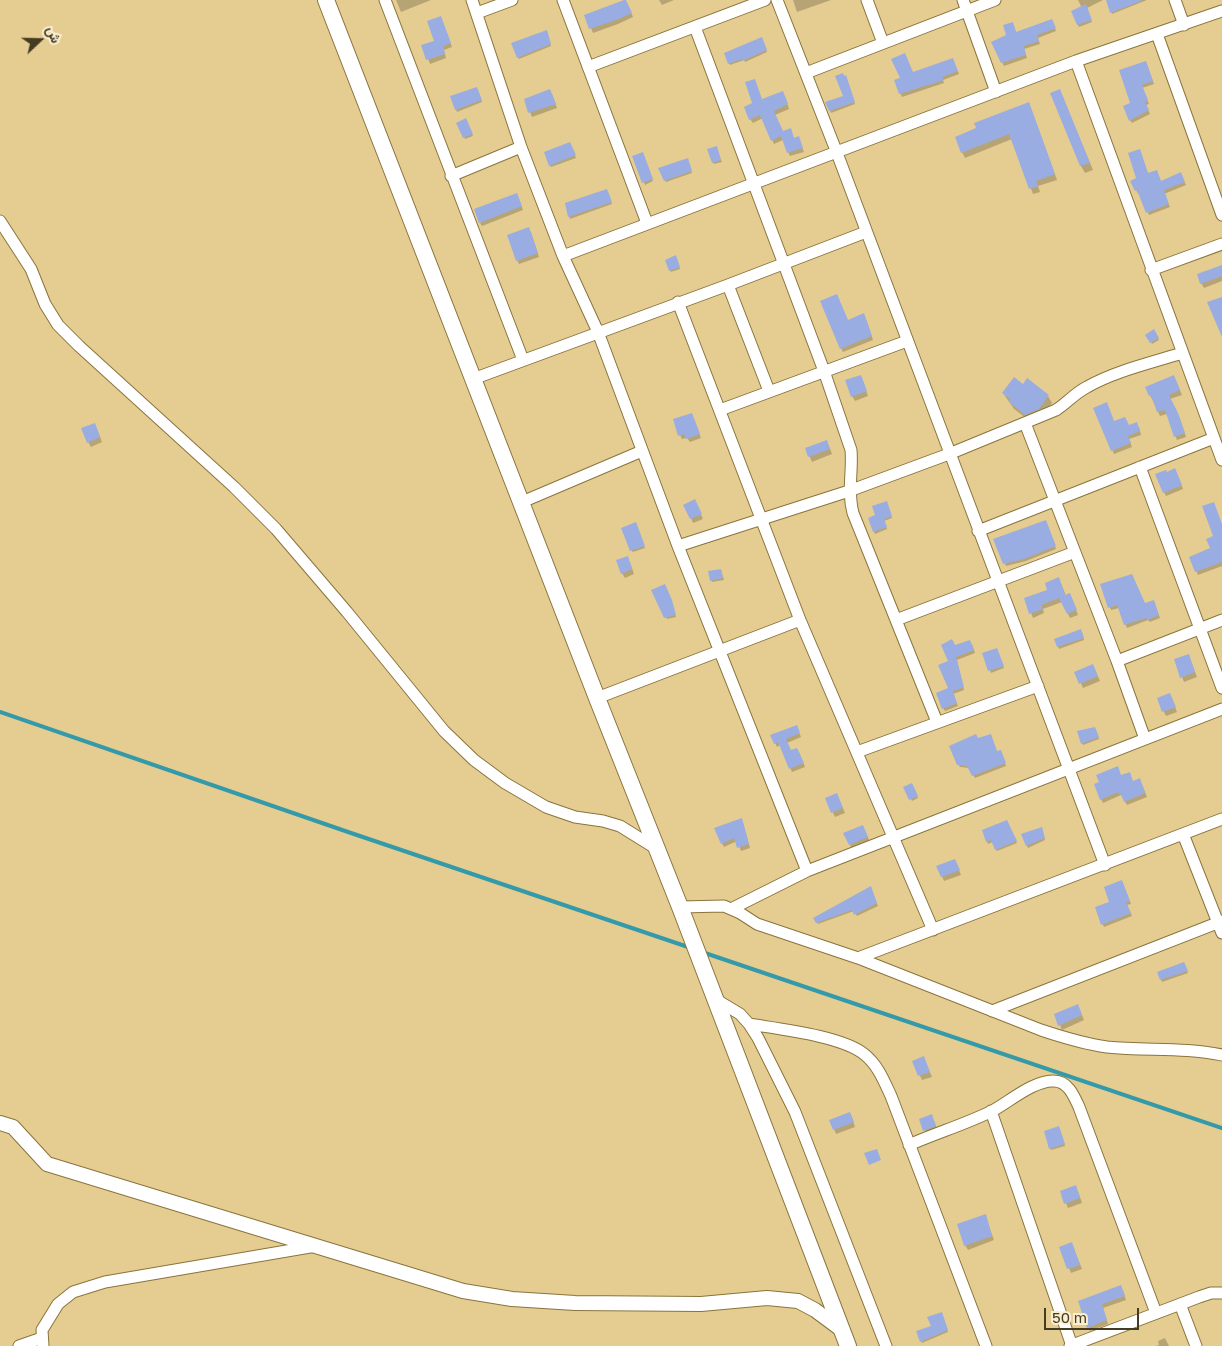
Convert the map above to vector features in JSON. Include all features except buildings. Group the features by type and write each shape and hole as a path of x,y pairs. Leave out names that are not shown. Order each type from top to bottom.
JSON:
{"main road":[{"path":"326,0 680,907 848,1346"}],"street":[{"path":"385,0 523,360"},
{"path":"472,0 521,147 563,256 598,332 678,546 807,871"},
{"path":"477,13 512,0"},
{"path":"563,0 647,223"},
{"path":"588,67 765,0"},
{"path":"777,0 837,153 1105,865"},
{"path":"867,0 883,43"},
{"path":"963,0 996,92"},
{"path":"806,73 995,0"},
{"path":"1175,0 1184,25"},
{"path":"563,256 1076,61 1184,25 1222,10"},
{"path":"695,27 824,371 851,450 852,462 849,491 853,513 937,722"},
{"path":"1157,34 1222,215"},
{"path":"1076,61 1222,460"},
{"path":"451,176 521,147"},
{"path":"0,221 31,269 45,304 58,324 85,352 234,486 276,529 347,612 444,731 505,783 546,807 575,817 604,821 620,826 657,849"},
{"path":"473,379 866,232"},
{"path":"1151,270 1222,244"},
{"path":"728,285 769,391"},
{"path":"678,302 800,620 933,930"},
{"path":"720,410 907,341"},
{"path":"678,546 849,491 949,454 1056,410 1079,391 1102,379 1182,352"},
{"path":"1025,423 1117,661 1145,739"},
{"path":"978,531 1214,438"},
{"path":"522,502 642,451"},
{"path":"1140,467 1222,688"},
{"path":"896,620 1075,552"},
{"path":"597,698 800,620"},
{"path":"1117,661 1222,620"},
{"path":"857,752 1038,686"},
{"path":"731,909 807,871 1222,709"},
{"path":"858,958 1222,819"},
{"path":"992,1011 1221,926 1183,834"},
{"path":"680,907 717,905 731,909 757,924 858,958 1040,1030 1106,1047 1200,1051 1222,1055"},
{"path":"715,999 740,1014 749,1024 795,1112 886,1346"},
{"path":"749,1024 800,1033 843,1044 864,1054 877,1068 891,1096 986,1346"},
{"path":"909,1145 991,1111 1044,1082 1055,1080 1064,1084 1073,1093 1079,1107 1156,1313"},
{"path":"991,1111 1071,1346 1211,1293 1222,1293"},
{"path":"0,1124 13,1127 46,1164 463,1291 512,1299 575,1303 701,1304 767,1298 798,1301 815,1310 842,1330"},
{"path":"19,1346 43,1342 42,1330 58,1304 72,1292 105,1282 317,1246"},
{"path":"1180,1304 1196,1346"}],"waterway":[{"path":"0,712 691,948"},
{"path":"702,952 1222,1128"}]}
